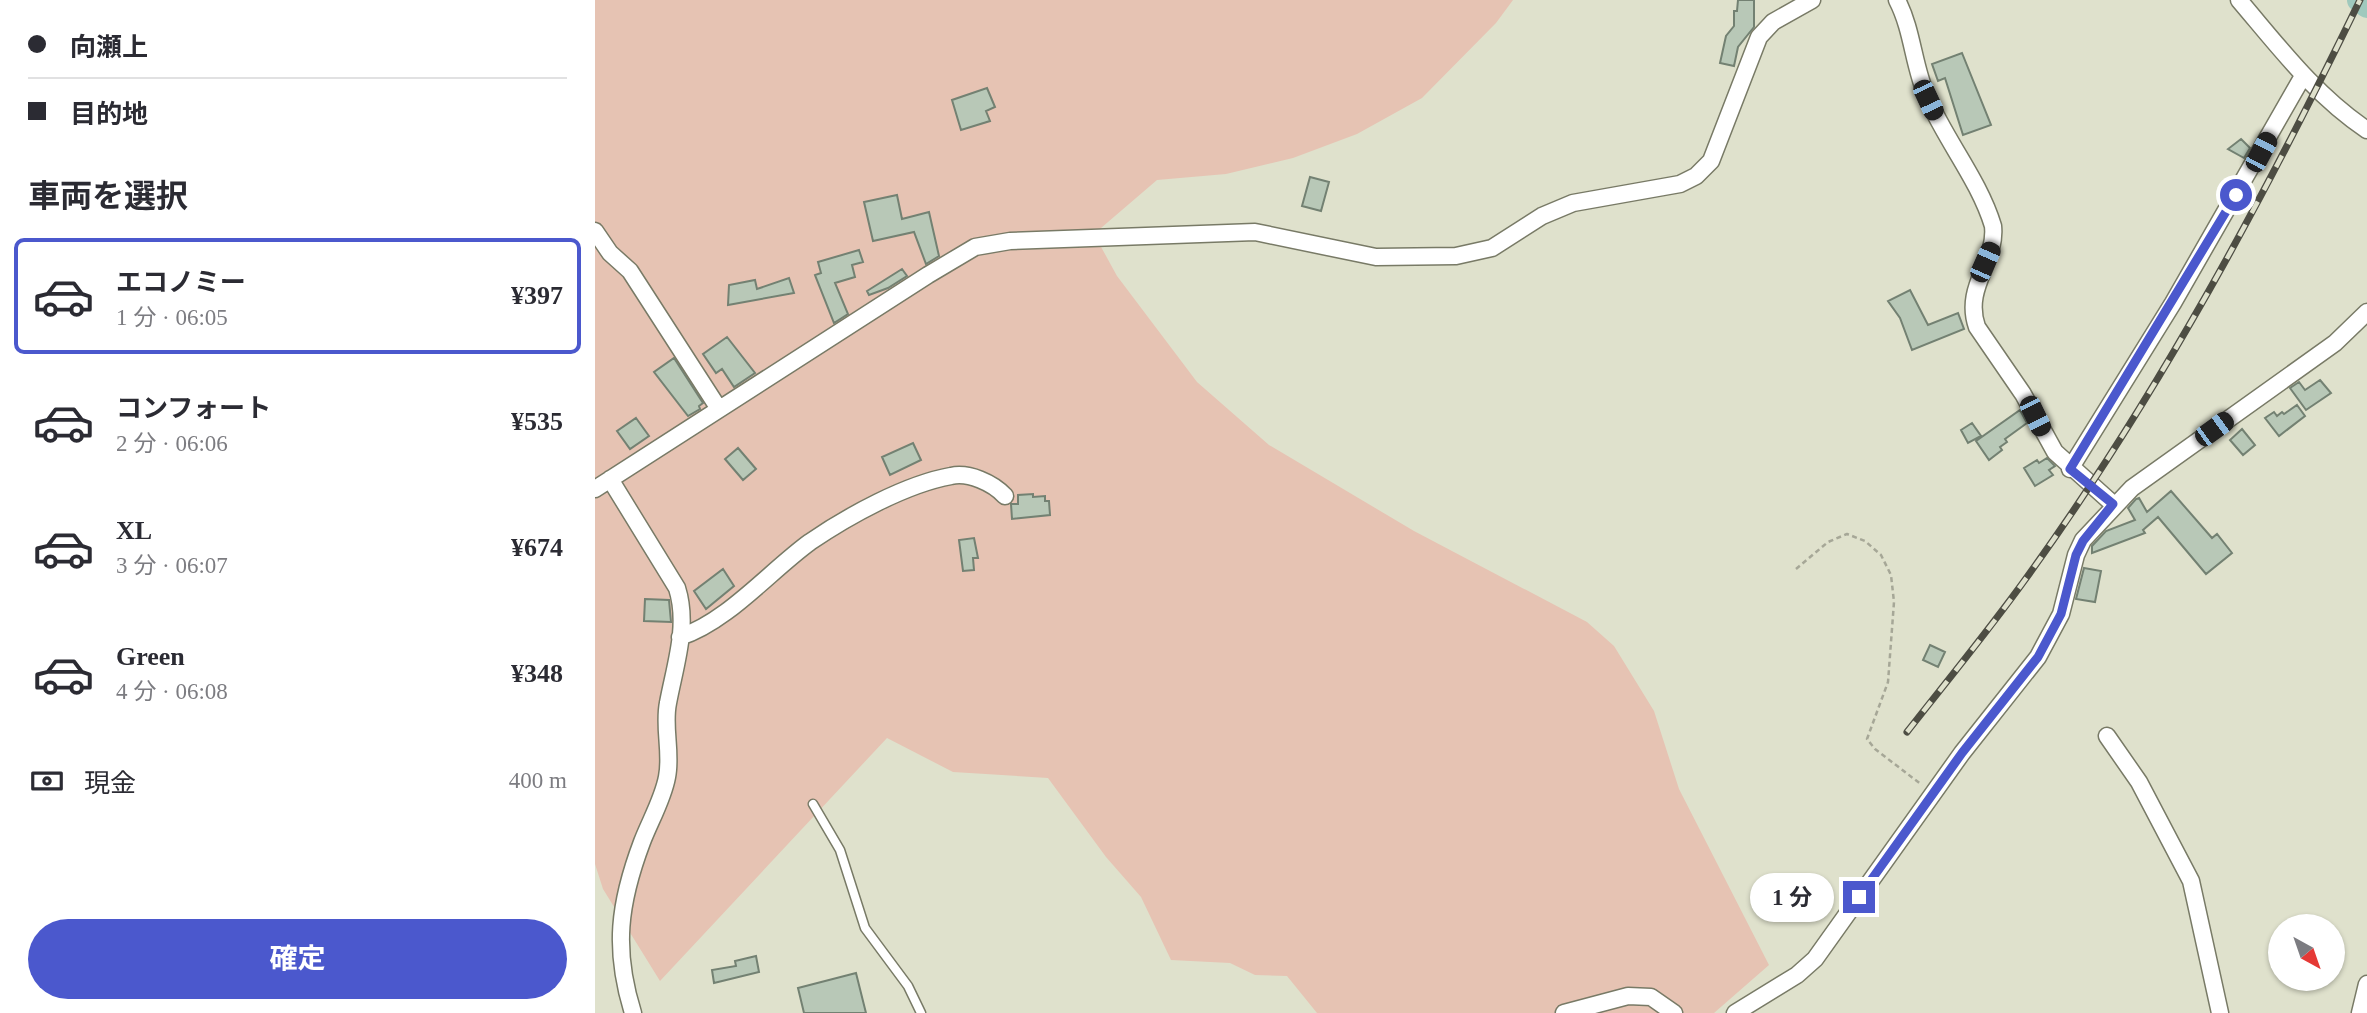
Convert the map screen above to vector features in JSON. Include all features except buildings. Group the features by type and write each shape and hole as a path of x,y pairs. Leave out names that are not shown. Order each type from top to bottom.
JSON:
{"street":[{"path":"595,489 975,247 993,243 1255,232 1375,257 1469,254 1492,248 1542,216 1573,203 1681,184 1696,176 1711,161 1759,37 1773,22 1812,0"},
{"path":"1897,0 1910,30 1915,63 1924,89 1993,226 1993,241 1974,292 1973,315 1977,327 2023,394 2055,452 2070,469 2113,504"},
{"path":"2239,0 2303,76 2344,114 2367,130"},
{"path":"2070,469 2173,303 2303,76"},
{"path":"595,231 610,253 629,271 719,409"},
{"path":"1735,1013 1809,966 1932,794 2038,657 2061,614 2080,548 2113,504 2335,343 2367,312"},
{"path":"680,638 706,625 810,543 879,503 953,475 986,482 1005,496"},
{"path":"610,479 677,588 682,603 680,638 666,718 667,781 625,888 620,915 619,934 633,1013"},
{"path":"2107,736 2139,782 2191,881 2220,1013"},
{"path":"2360,1013 2367,984"},
{"path":"1565,1013 1628,996 1651,997 1674,1013"}],"lane":[{"path":"813,804 840,850 865,928 908,986 921,1013"}],"path":[{"path":"1796,569 1828,542 1847,534 1865,541 1881,555 1891,576 1894,602 1890,662 1882,704 1868,729 1867,738 1875,749 1932,794"}],"shaded area":[{"path":"595,0 1513,0 1496,23 1422,98 1357,134 1293,158 1226,174 1157,180 1094,234 1117,276 1197,382 1269,445 1414,531 1587,622 1614,646 1654,711 1679,789 1769,965 1714,1013 1317,1013 1287,976 1255,975 1230,963 1171,960 1141,897 1106,857 1048,778 953,772 887,738 660,981 603,889 595,864"}],"waterway":[{"path":"2359,0 2367,6"}],"railway":[{"path":"1907,732 2027,577 2075,509 2164,368 2246,223 2360,0"}],"route":[{"path":"1859,897 1962,753 2038,657 2056,625 2076,555 2083,541 2113,504 2070,469 2236,195"}]}
